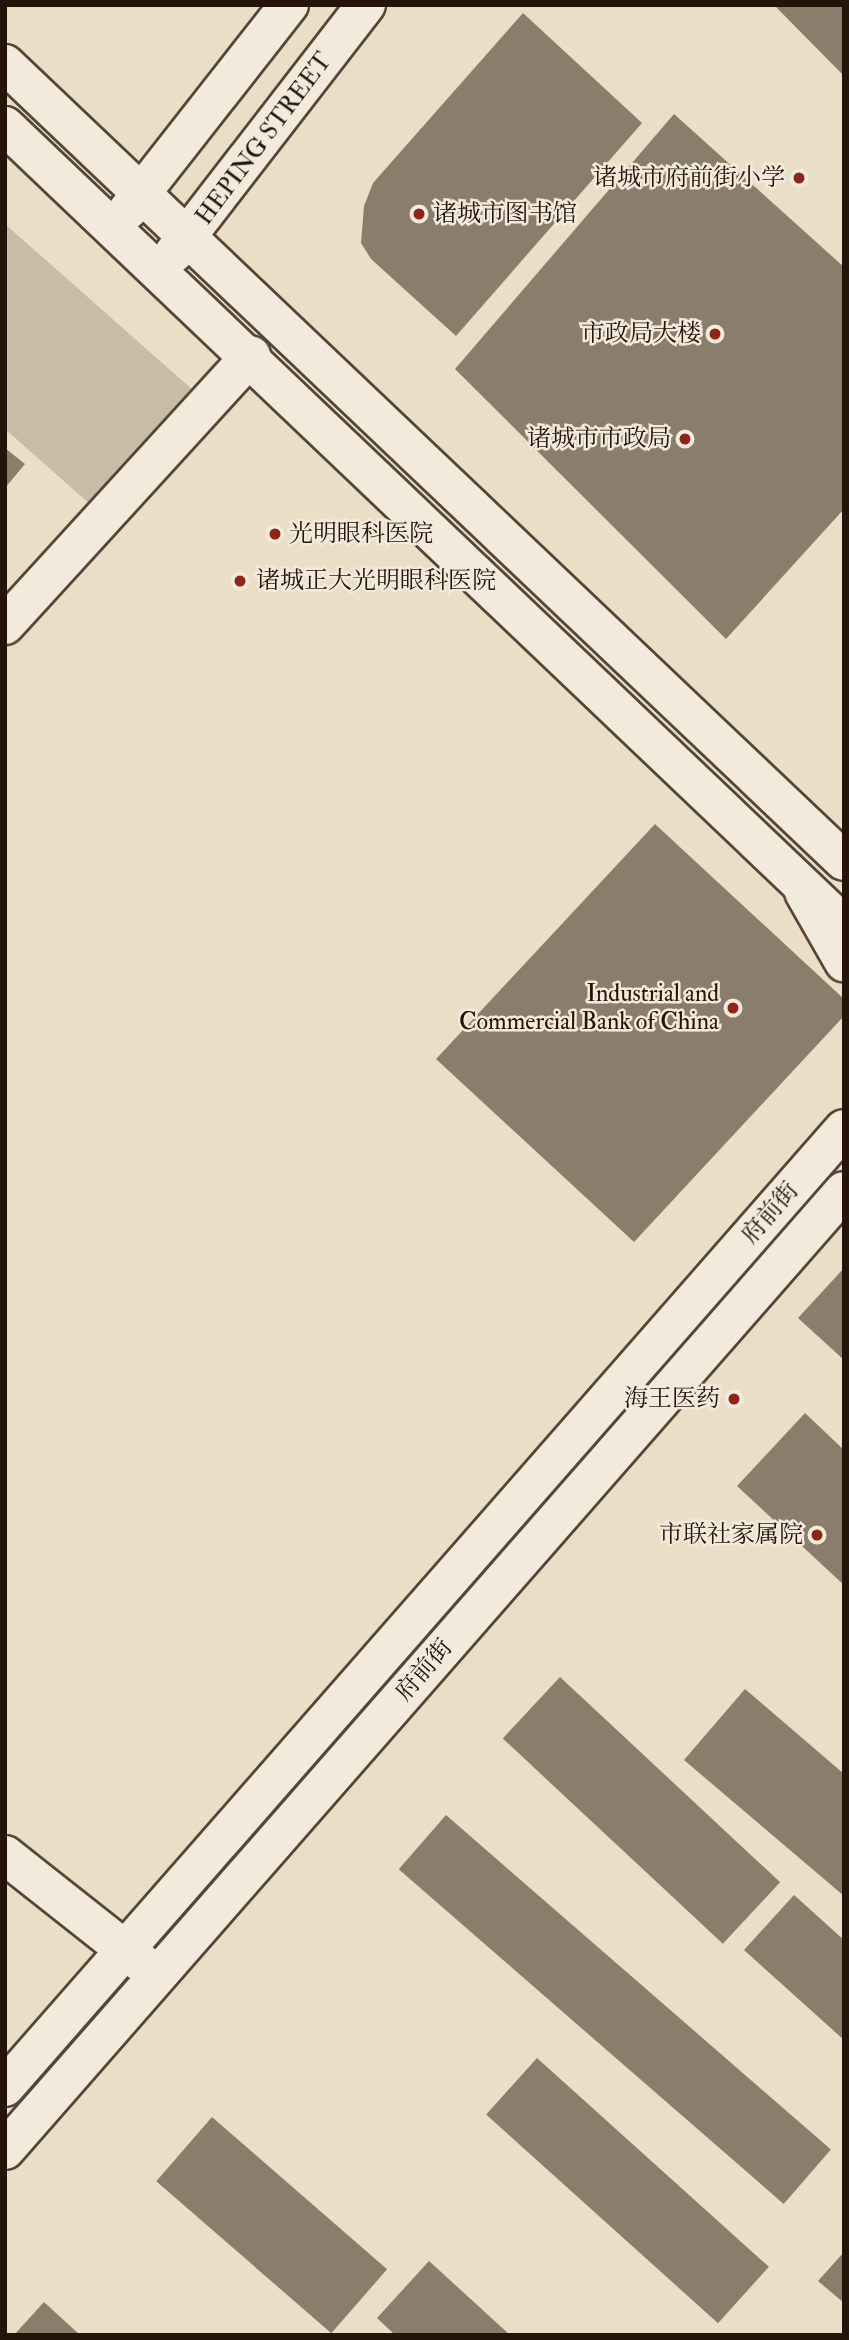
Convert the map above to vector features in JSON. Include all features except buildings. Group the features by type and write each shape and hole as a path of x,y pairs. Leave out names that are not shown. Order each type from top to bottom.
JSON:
{"street":[{"path":"113,226 144,192 289,5"},
{"name":"HEPING STREET","path":"159,270 191,234 366,5"},
{"path":"5,64 191,234 844,862"},
{"path":"5,127 251,356 844,925"},
{"path":"5,625 251,356"},
{"path":"796,878 844,962"},
{"name":"府前街","path":"5,2087 844,1129"},
{"name":"府前街","path":"5,2150 844,1191"},
{"path":"5,1856 157,1975"}],"shaded area":[{"path":"5,224 194,391 92,506 5,429"}],"place":[{"name":"诸城市府前街小学","path":"799,178"},
{"name":"诸城市图书馆","path":"419,214"},
{"name":"市政局大楼","path":"715,334"},
{"name":"诸城市市政局","path":"685,439"},
{"name":"光明眼科医院","path":"275,534"},
{"name":"诸城正大光明眼科医院","path":"240,581"},
{"name":"Industrial and Commercial Bank of China","path":"733,1008"},
{"name":"海王医药","path":"734,1399"},
{"name":"市联社家属院","path":"817,1535"}]}
